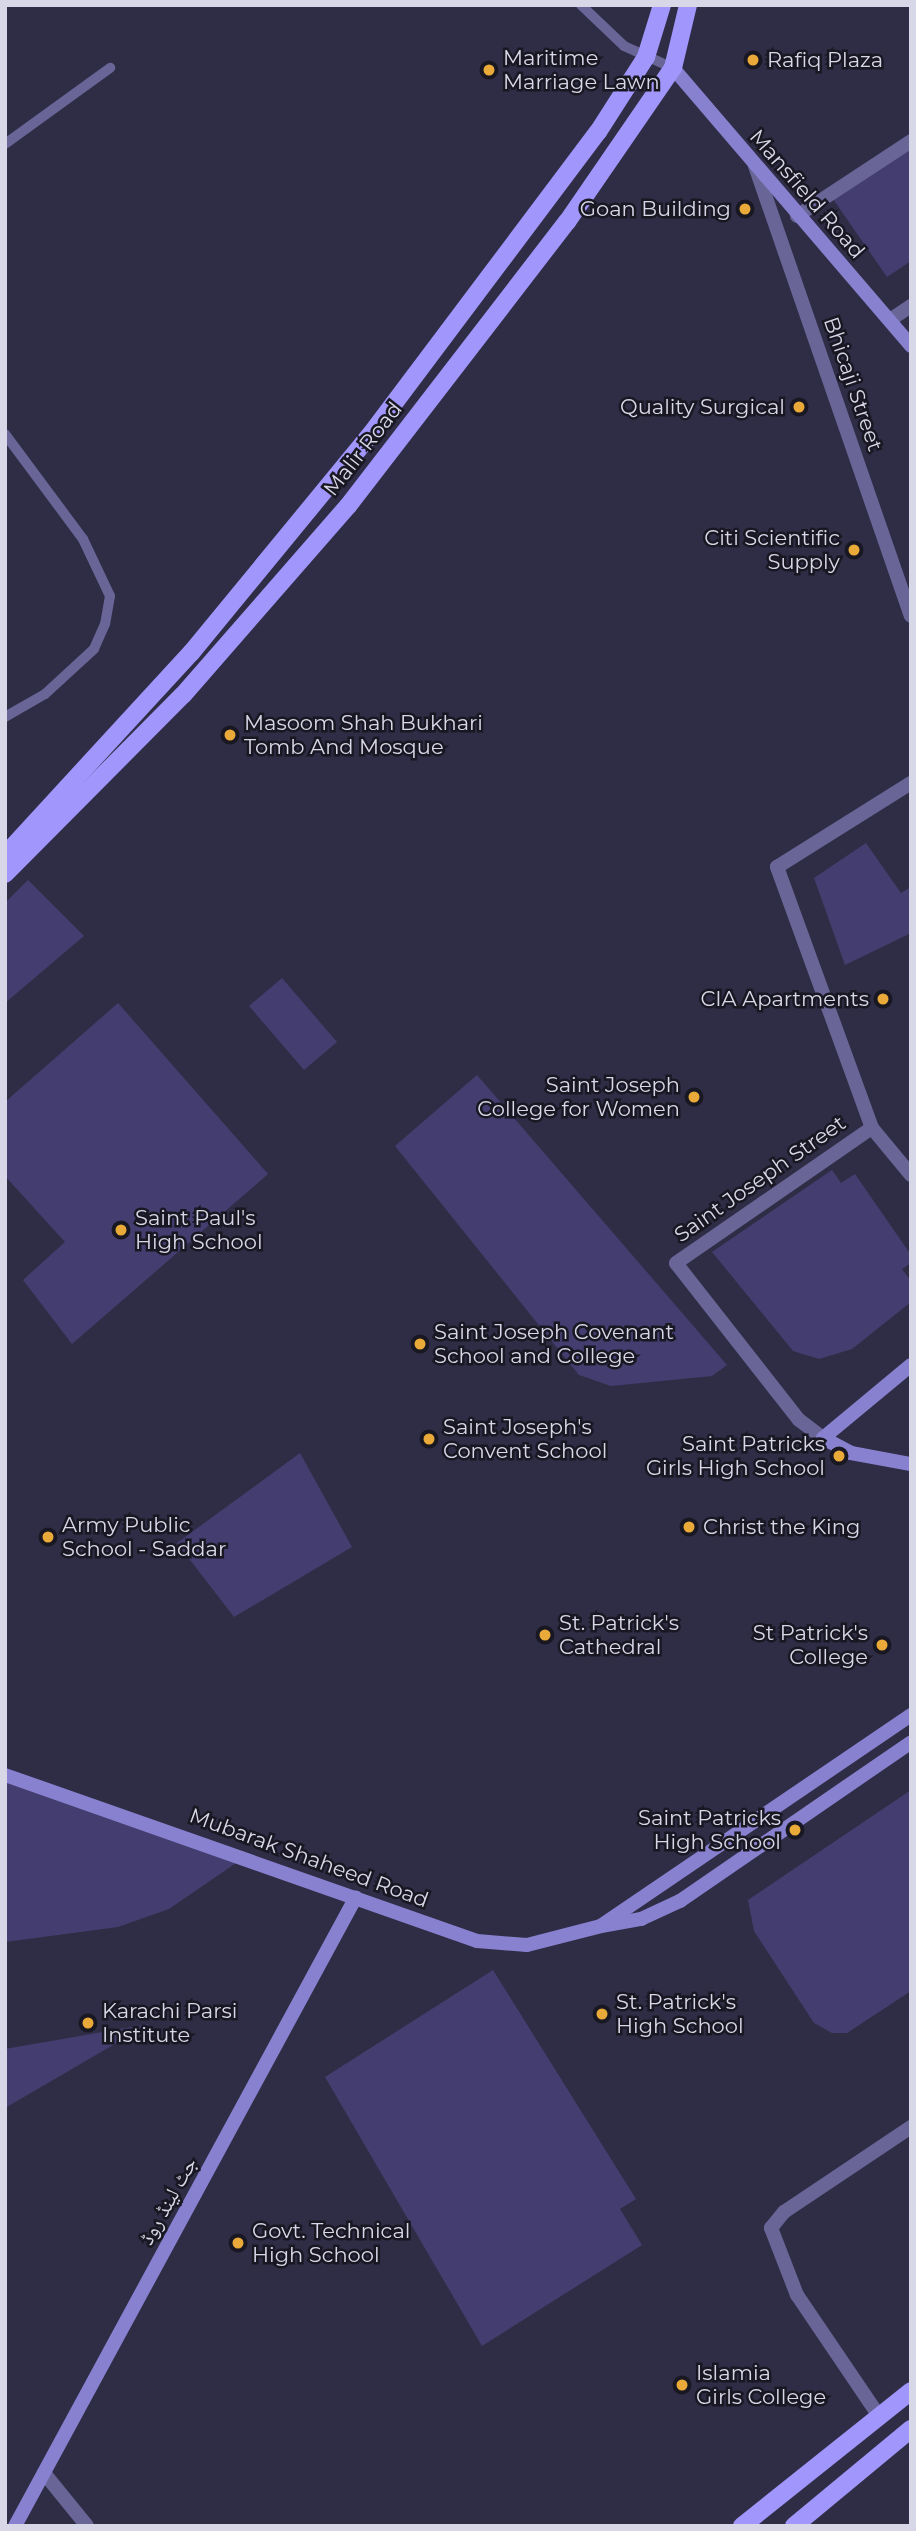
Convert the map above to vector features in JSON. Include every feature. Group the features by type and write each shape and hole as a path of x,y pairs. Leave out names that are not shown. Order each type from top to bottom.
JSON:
{"main road":[{"path":"649,5 657,31"},
{"name":"Malir Road","path":"5,855 191,653 371,435 598,132 646,57 657,31 662,5"},
{"name":"Malir Road","path":"5,874 183,695 348,506 567,222 673,68 688,5"},
{"path":"742,2526 911,2391"},
{"path":"794,2526 911,2430"}],"street":[{"name":"Mansfield Road","path":"673,68 911,346"},
{"path":"797,216 911,141"},
{"name":"Bhicaji Street","path":"755,166 911,616"},
{"path":"890,320 911,306"},
{"name":"Saint Joseph Street","path":"823,1438 799,1420 676,1263 872,1128 777,867 911,783"},
{"path":"872,1128 911,1175"},
{"path":"911,1365 823,1438 851,1453 911,1464"},
{"name":"Mubarak Shaheed Road","path":"601,1926 911,1715"},
{"name":"Mubarak Shaheed Road","path":"5,1775 477,1941 527,1945 640,1919 680,1901 911,1742"},
{"name":"جٹ لینڈ روڈ","path":"15,2526 356,1897"},
{"path":"879,2416 797,2295 771,2228 784,2212 911,2127"},
{"path":"44,2473 87,2526"}],"lane":[{"path":"581,5 600,27 646,57 673,68"},
{"path":"5,144 110,68"},
{"path":"5,434 83,539 110,596 105,624 94,649 45,694 5,717"}],"shaded area":[{"path":"911,147 911,261 887,277 833,199"},
{"path":"866,843 901,893 911,887 911,933 845,965 814,878"},
{"path":"28,880 84,936 5,1003 5,903"},
{"path":"282,978 337,1042 304,1070 249,1006"},
{"path":"118,1003 268,1174 72,1344 23,1280 65,1242 5,1176 5,1102"},
{"path":"477,1075 727,1365 712,1376 611,1386 579,1375 395,1146"},
{"path":"832,1170 841,1183 855,1174 911,1255 911,1263 902,1269 911,1281 911,1302 852,1349 819,1359 793,1351 712,1252"},
{"path":"300,1453 352,1547 234,1617 177,1543"},
{"path":"5,1780 236,1863 169,1909 118,1927 5,1942"},
{"path":"911,1790 911,1991 847,2033 832,2033 814,2023 754,1931 748,1900"},
{"path":"493,1970 636,2199 620,2209 642,2245 482,2346 325,2077"},
{"path":"149,2024 5,2108 5,2049"}],"place":[{"name":"Rafiq Plaza","path":"753,60"},
{"name":"Maritime Marriage Lawn","path":"489,70"},
{"name":"Goan Building","path":"745,209"},
{"name":"Quality Surgical","path":"799,407"},
{"name":"Citi Scientific Supply","path":"854,550"},
{"name":"Masoom Shah Bukhari Tomb And Mosque","path":"230,735"},
{"name":"CIA Apartments","path":"883,999"},
{"name":"Saint Joseph College for Women","path":"694,1097"},
{"name":"Saint Paul's High School","path":"121,1230"},
{"name":"Saint Joseph Covenant School and College","path":"420,1344"},
{"name":"Saint Joseph's Convent School","path":"429,1439"},
{"name":"Saint Patricks Girls High School","path":"839,1456"},
{"name":"Christ the King","path":"689,1527"},
{"name":"Army Public School - Saddar","path":"48,1537"},
{"name":"St. Patrick's Cathedral","path":"545,1635"},
{"name":"St Patrick's College","path":"882,1645"},
{"name":"Saint Patricks High School","path":"795,1830"},
{"name":"St. Patrick's High School","path":"602,2014"},
{"name":"Karachi Parsi Institute","path":"88,2023"},
{"name":"Govt. Technical High School","path":"238,2243"},
{"name":"Islamia Girls College","path":"682,2385"}]}
